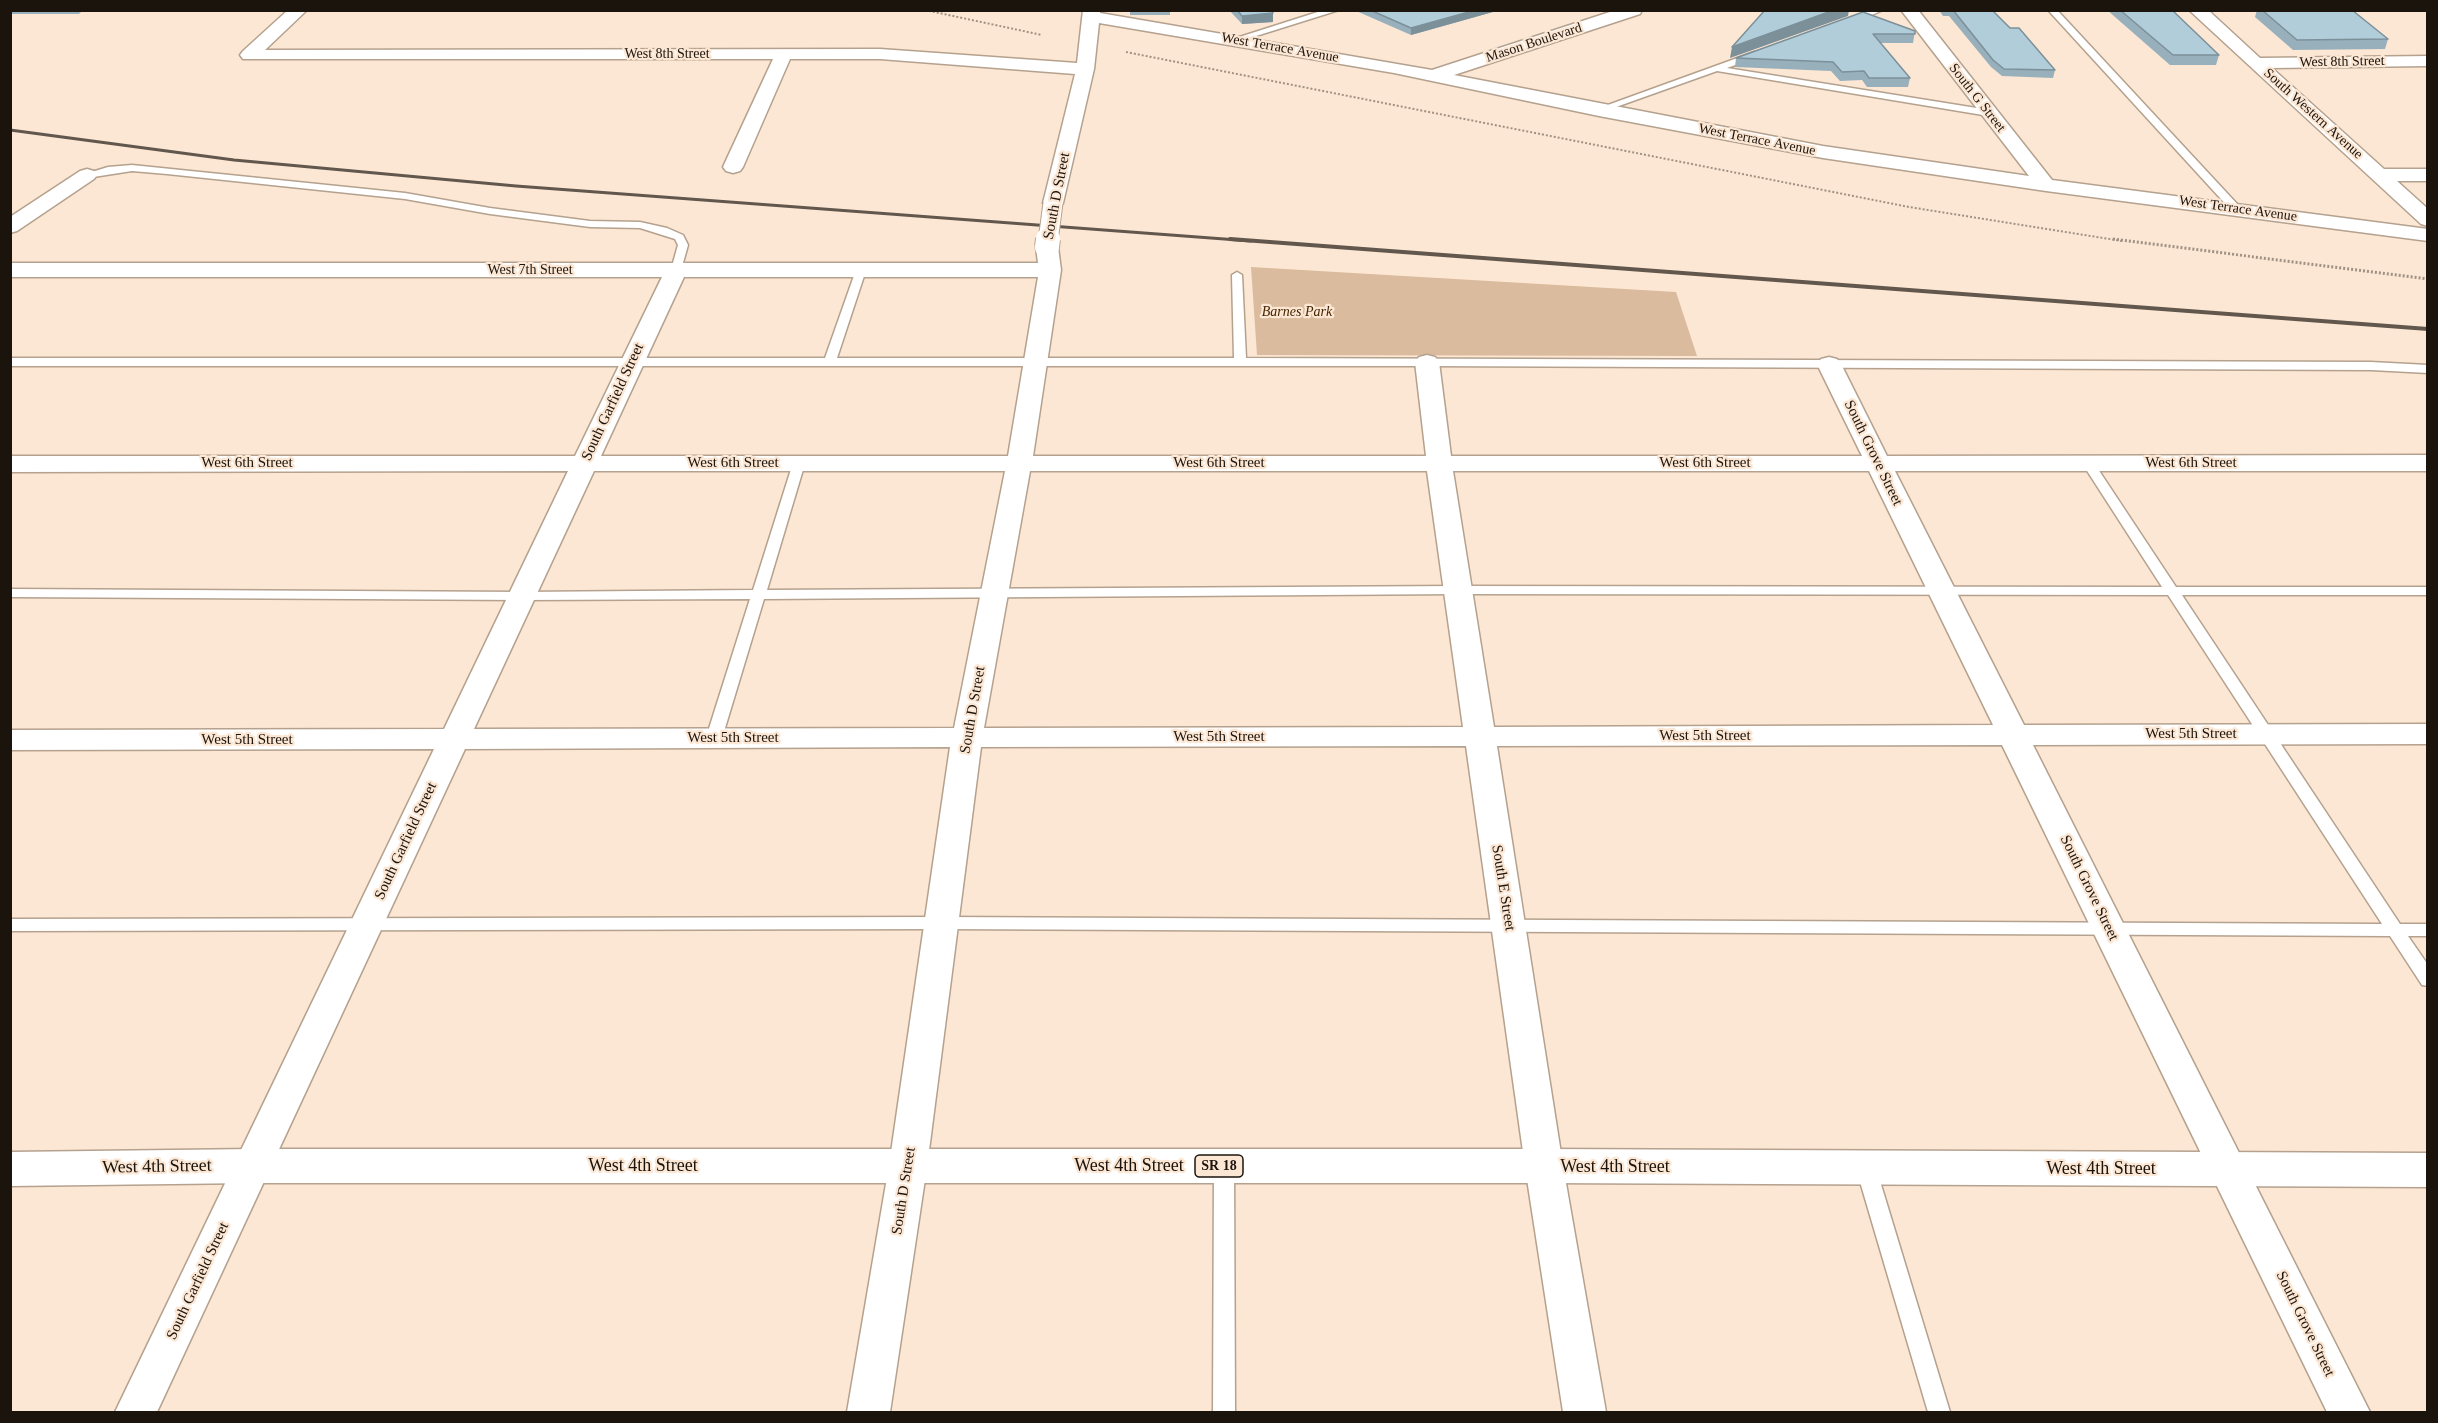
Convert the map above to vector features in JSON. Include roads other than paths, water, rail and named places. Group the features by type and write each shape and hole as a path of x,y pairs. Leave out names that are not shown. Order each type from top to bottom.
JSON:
{"highway":[{"name":"West 4th Street","path":"10,1168 1544,1166 2427,1170"}],"street":[{"name":"West 8th Street","path":"299,10 249,55 916,55 1085,69"},
{"name":"Mason Boulevard","path":"1433,76 1634,10"},
{"name":"South G Street","path":"1909,10 2046,185"},
{"name":"South Western Avenue","path":"2197,10 2427,220"},
{"name":"West Terrace Avenue","path":"1092,14 1394,68 1599,110 1823,152 2046,185 2427,235"},
{"name":"South D Street","path":"869,1413 908,1166 967,738 1019,463 1035,363 1053,203 1085,69 1092,14"},
{"path":"733,167 784,54"},
{"path":"1394,68 1428,57"},
{"name":"West 8th Street","path":"2256,63 2427,61"},
{"path":"2380,175 2427,175"},
{"path":"10,227 87,176"},
{"name":"West 7th Street","path":"10,270 861,270 1048,259"},
{"name":"South Garfield Street","path":"136,1413 676,270"},
{"name":"South E Street","path":"1427,362 1439,463 1544,1166 1585,1413"},
{"name":"South Grove Street","path":"1829,364 2349,1413"},
{"name":"West 6th Street","path":"10,464 2427,463"},
{"name":"West 5th Street","path":"10,740 2427,734"}],"lane":[{"path":"1234,40 1335,10"},
{"path":"1846,22 1879,10"},
{"path":"2052,10 2235,208"},
{"path":"1599,110 1760,53"},
{"path":"1716,68 1989,112"},
{"path":"87,176 108,170 132,168 167,171 405,196 490,211 590,224 640,225 663,230 679,237 683,245 676,270"},
{"path":"830,362 861,270"},
{"path":"1237,275 1240,363"},
{"path":"10,362 1427,362 2371,366 2427,369"},
{"path":"714,738 799,463"},
{"path":"2088,463 2427,980"},
{"path":"10,593 522,596 1458,590 2427,591"},
{"path":"10,925 1508,924 2427,930"},
{"path":"1224,1166 1224,1413"},
{"path":"1866,1168 1940,1413"}],"railway":[{"path":"10,130 234,160 516,186 1251,241"},
{"path":"1230,239 2428,329"}],"park label":[{"name":"Barnes Park","path":"1297,312"}]}
